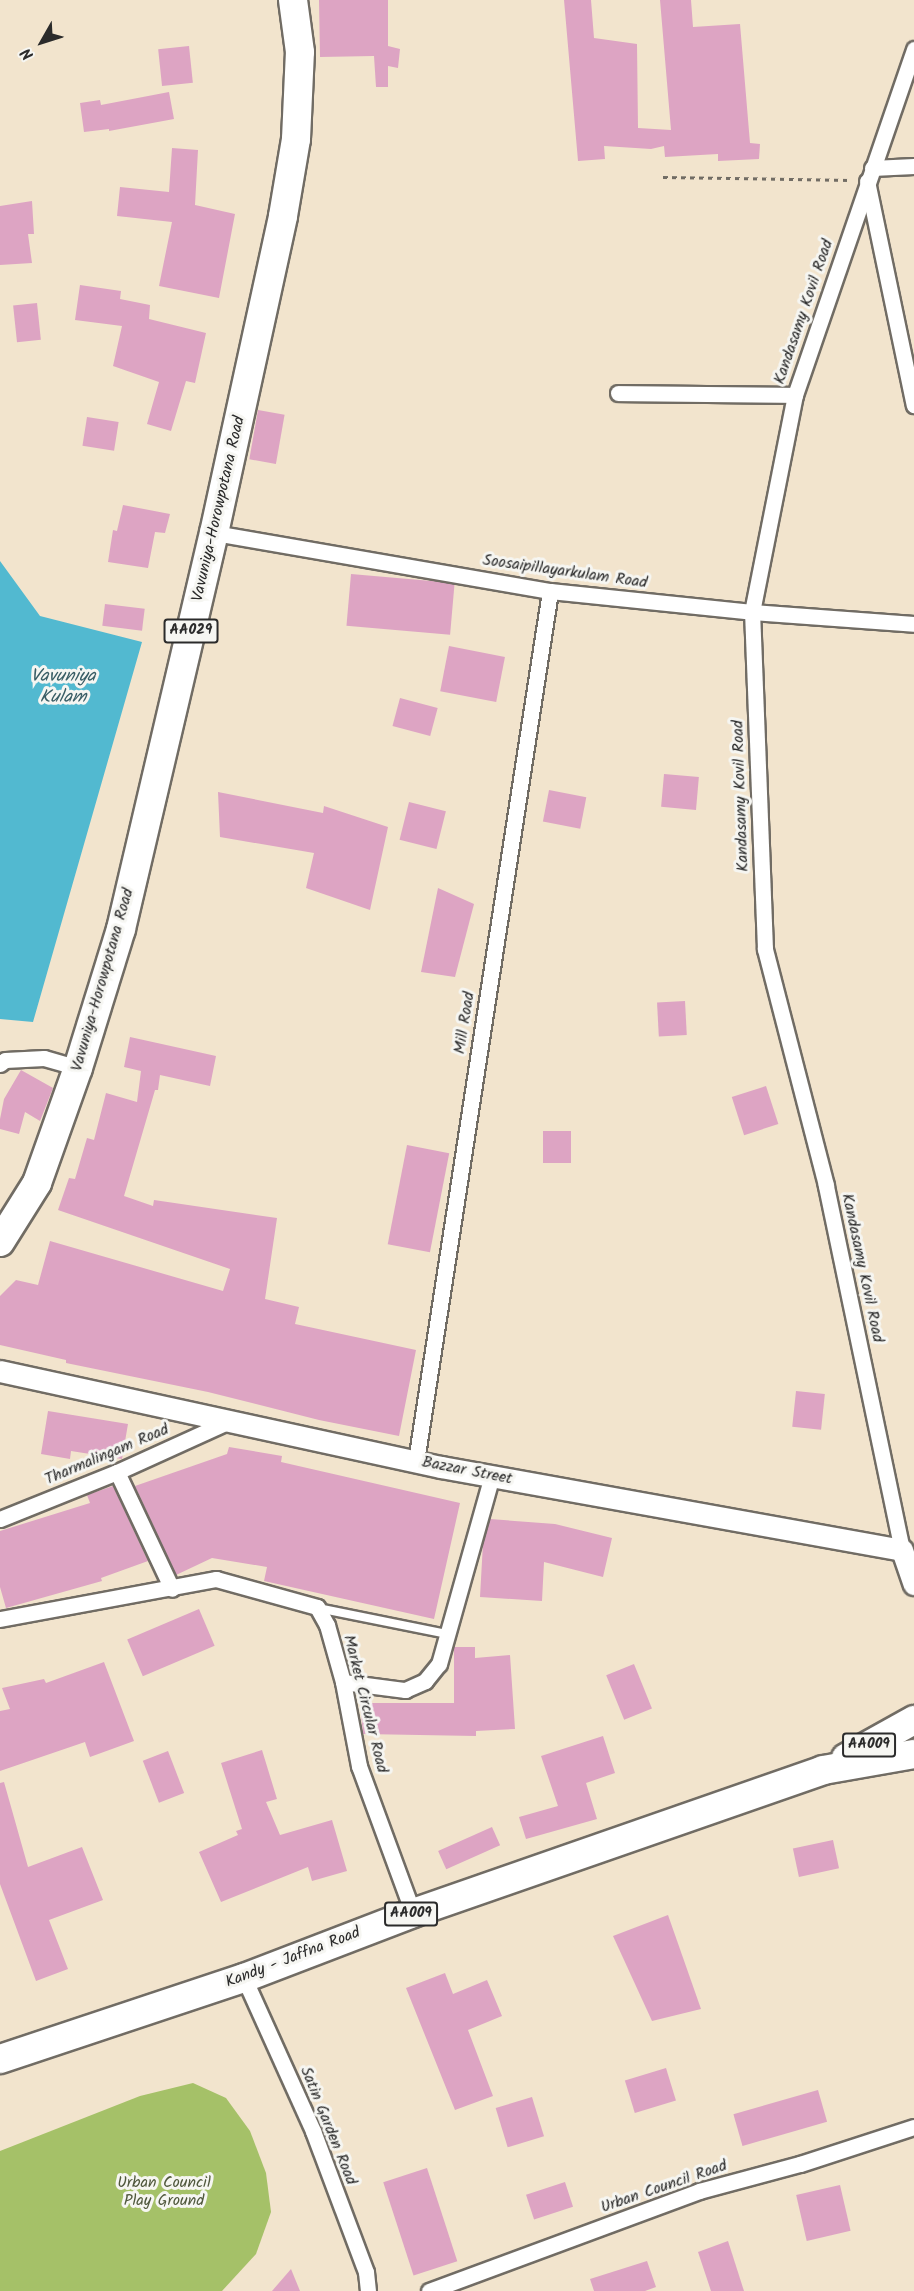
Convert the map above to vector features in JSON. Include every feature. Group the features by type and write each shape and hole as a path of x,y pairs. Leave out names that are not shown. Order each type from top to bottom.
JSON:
{"highway":[{"name":"Vavuniya-Horowpotana Road","path":"0,1242 37,1183 78,1068 121,928 214,533 283,216 296,139 300,52 293,0"},
{"name":"Kandy - Jaffna Road","path":"823,1770 914,1720"},
{"name":"Kandy - Jaffna Road","path":"0,2059 244,1978 412,1914 823,1770 914,1754"}],"main road":[{"name":"Bazzar Street","path":"0,1371 227,1422 492,1476 902,1550"},
{"path":"902,1550 914,1584"}],"street":[{"name":"Kandasamy Kovil Road","path":"902,1550 826,1185 765,949 752,612 795,395 869,174 914,49"},
{"path":"914,166 869,174 914,405"},
{"path":"618,393 795,395"},
{"name":"Soosaipillayarkulam Road","path":"214,533 550,591 752,612 914,624"},
{"name":"Mill Road","path":"417,1461 550,591"},
{"path":"0,1064 5,1060 44,1058 78,1068"},
{"name":"Tharmalingam Road","path":"0,1520 117,1472 227,1422"},
{"path":"117,1472 172,1589"},
{"path":"343,1682 405,1690 425,1681 439,1664 492,1476"},
{"path":"0,1619 172,1589 216,1579 317,1607"},
{"name":"Market Circular Road","path":"317,1607 327,1625 343,1682 359,1766 412,1914"},
{"name":"Satin Garden Road","path":"244,1978 313,2131 366,2272 368,2291"},
{"name":"Urban Council Road","path":"429,2291 699,2192 800,2164 914,2127"}],"lane":[{"path":"317,1607 447,1634"}],"path":[{"path":"663,177 869,174"}],"green space":[{"name":"Urban Council Play Ground","path":"193,2083 226,2098 250,2131 266,2173 271,2212 256,2254 222,2291 0,2291 0,2151 140,2096"}],"water":[{"name":"Vavuniya Kulam","path":"0,561 40,616 142,642 33,1022 0,1019"}],"building":[{"path":"319,0 388,0 388,46 400,49 398,68 388,66 388,87 376,87 374,56 320,57"},
{"path":"564,0 591,0 594,38 637,44 638,128 671,130 660,0 691,0 693,27 740,24 750,143 760,144 759,159 718,161 718,154 665,157 664,146 651,149 604,146 605,159 578,161"},
{"path":"189,46 193,83 162,86 158,49"},
{"path":"169,92 174,119 109,131 109,129 84,132 80,103 100,100 101,105"},
{"path":"172,148 198,150 195,205 235,214 219,298 159,286 172,222 117,216 120,187 169,192"},
{"path":"32,201 34,234 28,234 32,263 0,265 0,206"},
{"path":"80,285 121,291 120,299 150,305 149,319 206,333 195,383 186,381 171,431 147,424 159,382 113,366 122,326 75,320"},
{"path":"37,303 41,340 17,342 13,306"},
{"path":"258,410 285,415 276,464 249,459"},
{"path":"87,417 119,422 114,451 82,446"},
{"path":"123,505 170,514 165,533 155,532 148,568 108,562 113,530 117,531"},
{"path":"351,574 455,583 450,635 346,626"},
{"path":"105,604 145,609 142,631 102,626"},
{"path":"449,646 505,657 496,702 440,691"},
{"path":"400,698 438,708 430,736 392,726"},
{"path":"664,774 699,777 696,810 661,807"},
{"path":"549,790 586,797 580,829 543,821"},
{"path":"218,792 323,813 324,806 388,827 370,910 306,888 314,853 220,837"},
{"path":"409,802 446,811 436,849 400,840"},
{"path":"438,888 474,904 455,977 421,972"},
{"path":"685,1001 687,1035 659,1036 657,1002"},
{"path":"130,1037 216,1056 210,1086 160,1075 158,1090 155,1090 124,1196 153,1206 154,1200 277,1218 265,1299 299,1307 295,1324 416,1350 399,1436 319,1420 208,1392 66,1363 66,1360 0,1345 0,1296 16,1280 38,1285 50,1241 223,1291 230,1269 58,1210 69,1178 75,1179 87,1138 94,1140 106,1093 137,1102 141,1071 124,1067"},
{"path":"21,1070 53,1088 40,1121 25,1112 19,1134 0,1129 0,1119 4,1099"},
{"path":"766,1086 778,1124 744,1135 732,1097"},
{"path":"543,1131 571,1131 571,1163 543,1163"},
{"path":"407,1145 449,1153 430,1252 388,1244"},
{"path":"796,1391 825,1394 821,1430 792,1427"},
{"path":"48,1411 128,1424 122,1459 71,1451 70,1459 41,1454"},
{"path":"229,1447 282,1456 281,1462 460,1503 434,1619 264,1581 267,1567 212,1558 176,1575 135,1486 227,1454"},
{"path":"113,1486 148,1561 101,1578 102,1581 6,1608 0,1587 0,1531 90,1503 87,1495"},
{"path":"490,1519 555,1524 612,1538 603,1577 544,1562 542,1601 480,1597 483,1543"},
{"path":"199,1609 215,1646 143,1676 127,1639"},
{"path":"454,1647 475,1647 475,1658 510,1655 515,1729 476,1731 476,1736 363,1734 360,1703 454,1703"},
{"path":"104,1662 134,1741 90,1757 85,1742 0,1771 0,1711 10,1709 2,1688 44,1679 46,1683"},
{"path":"634,1664 652,1709 624,1720 606,1675"},
{"path":"603,1736 615,1773 586,1783 597,1819 526,1839 519,1817 558,1806 541,1756"},
{"path":"262,1750 277,1799 266,1802 280,1835 332,1820 347,1871 312,1881 308,1867 221,1902 199,1852 238,1835 236,1831 242,1829 221,1763"},
{"path":"168,1751 184,1793 159,1803 143,1761"},
{"path":"4,1782 28,1867 82,1847 103,1900 49,1920 68,1969 36,1981 0,1884 0,1783"},
{"path":"492,1827 500,1845 446,1869 438,1851"},
{"path":"833,1840 839,1868 799,1877 793,1849"},
{"path":"668,1915 701,2009 652,2021 613,1936"},
{"path":"445,1973 453,1994 487,1980 502,2016 468,2030 493,2096 455,2110 406,1988"},
{"path":"666,2068 676,2101 635,2113 625,2081"},
{"path":"818,2090 827,2122 743,2146 733,2114"},
{"path":"532,2097 544,2136 508,2147 496,2108"},
{"path":"427,2168 457,2261 414,2275 383,2182"},
{"path":"565,2182 573,2207 534,2219 526,2195"},
{"path":"840,2185 851,2231 807,2241 796,2195"},
{"path":"728,2241 744,2291 711,2291 698,2252"},
{"path":"647,2261 656,2287 645,2291 594,2291 590,2279"},
{"path":"291,2269 300,2291 272,2291"}]}
